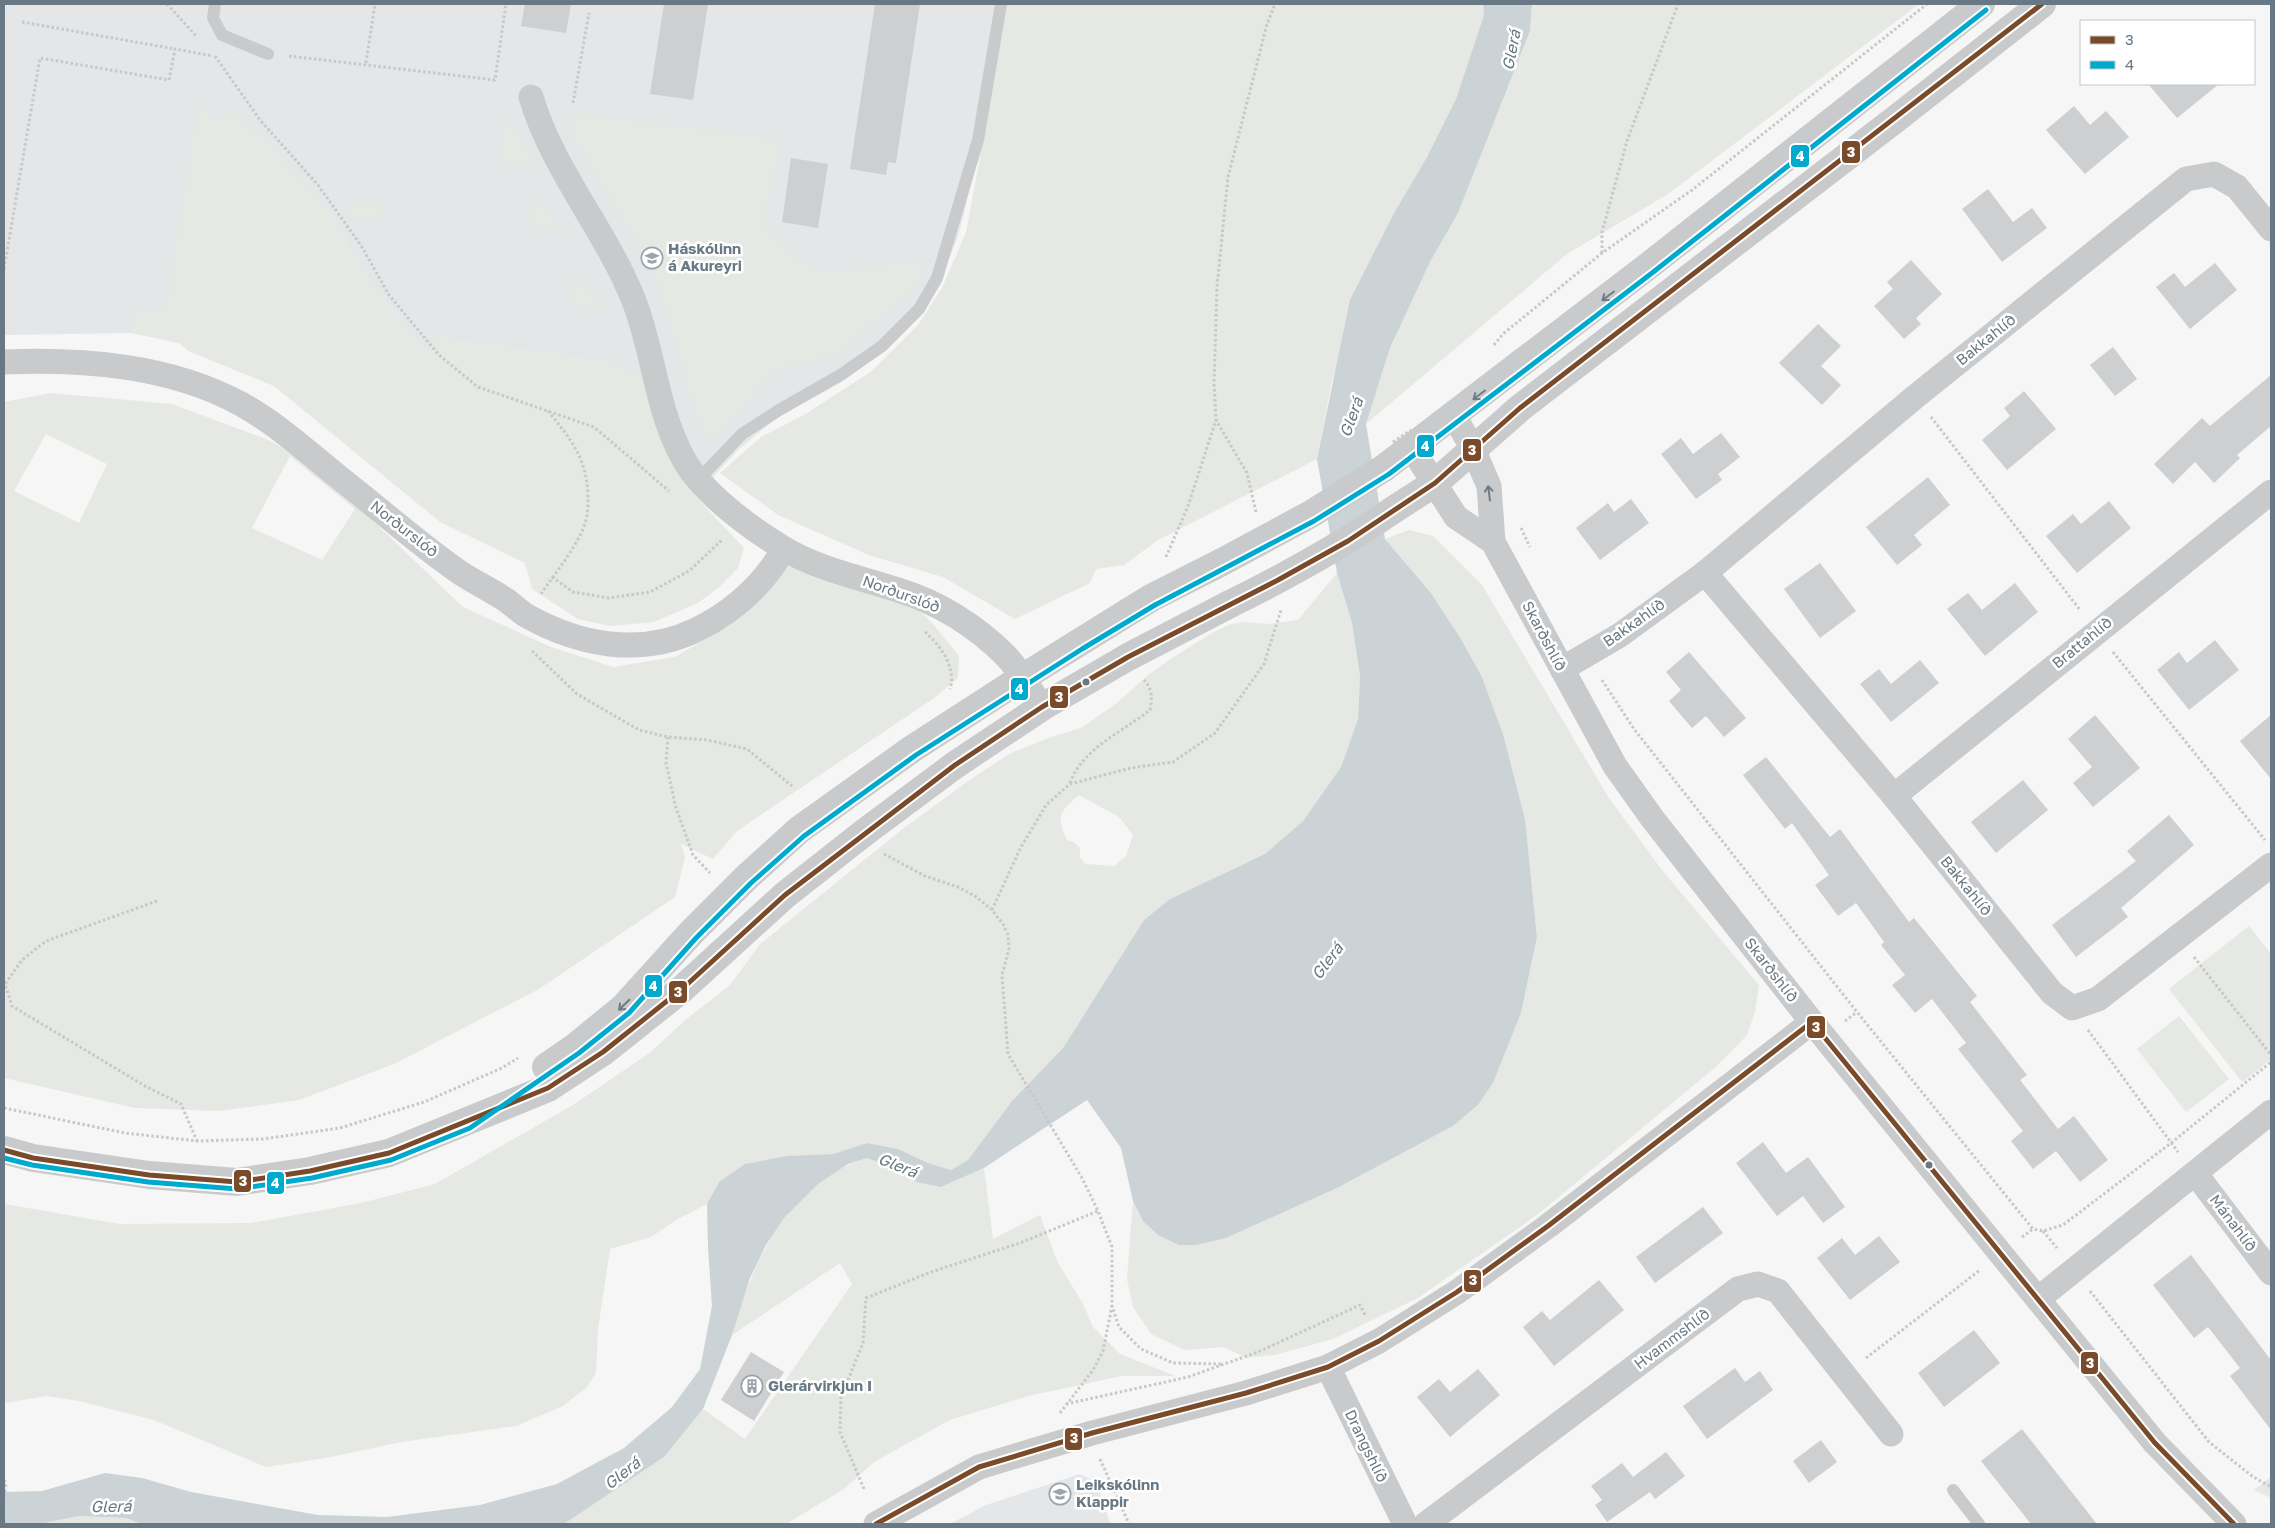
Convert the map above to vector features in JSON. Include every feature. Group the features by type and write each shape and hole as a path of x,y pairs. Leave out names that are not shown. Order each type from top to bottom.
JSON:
{"street":[{"path":"466,1120 575,1047 624,1006 698,926 799,830 912,749 1151,598 1311,514 1384,468 1647,266 1981,4"},
{"path":"4,1150 33,1158 149,1175 238,1182 310,1171 389,1153 548,1088 603,1052 682,989 785,895 955,765 1042,707 1128,657 1278,580 1348,541 1435,483 1520,408 2042,4"},
{"name":"Norðurslóð","path":"531,98 540,126 566,176 612,253 634,302 661,399 683,460 730,511 784,549 837,572 901,591 951,613 982,635 1006,657 1042,707"},
{"name":"Bakkahlíð","path":"1562,669 1620,635 1705,573 1915,397 2186,179 2214,174 2238,187 2271,229"},
{"name":"Norðurslóð","path":"4,362 49,362 130,367 186,381 241,404 283,432 460,572 507,600 526,615 568,636 612,646 646,644 678,638 713,621 742,601 770,572 784,549"},
{"name":"Skarðshlíð","path":"1453,414 1473,449 1489,486 1493,542 1615,766 1652,818 1812,1022 2155,1443 2234,1524"},
{"name":"Skarðshlíð","path":"1411,447 1456,518 1493,542"},
{"name":"Brattahlíð","path":"1894,796 2271,492"},
{"name":"Bakkahlíð","path":"1705,573 1894,796 2052,993 2072,1008"},
{"path":"2072,1008 2098,1000 2271,866"},
{"path":"876,1524 979,1467 1092,1433 1246,1393 1328,1366 1379,1341 1457,1292 1548,1226 1812,1022"},
{"path":"2038,1299 2271,1112"},
{"name":"Mánahlíð","path":"2195,1173 2271,1274"},
{"name":"Hvammshlíð","path":"1426,1524 1738,1289 1758,1284 1778,1291 1891,1434"},
{"name":"Drangshlíð","path":"1328,1366 1405,1524"}],"lane":[{"path":"215,4 213,18 222,35 268,54"},
{"path":"699,479 742,434 778,410 842,374 882,346 919,309 936,278 978,140 1001,4"},
{"path":"1953,1490 1979,1524"}],"path":[{"path":"167,4 202,42"},
{"path":"366,63 375,4"},
{"path":"268,54 366,63 495,80 506,4"},
{"path":"1164,562 1188,506 1216,420 1214,383 1217,287 1228,177 1265,32 1275,4"},
{"path":"1678,4 1627,141 1602,232 1602,253 1692,190 1927,4"},
{"path":"573,103 589,13"},
{"path":"22,22 214,56 223,56"},
{"path":"4,269 40,58 169,80 175,49"},
{"path":"208,49 260,120 318,185 362,247 389,295 439,355 478,387 548,411 571,439 585,465 588,510 583,529 526,615 522,642 576,694 639,730 668,737 707,740 747,749 792,786"},
{"path":"1216,420 1247,473 1258,519"},
{"path":"1517,519 1534,555"},
{"path":"552,577 574,592 609,598 650,592 689,571 724,539"},
{"path":"992,910 1020,849 1046,805 1070,784 1131,768 1174,762 1215,733 1264,664 1282,612 1279,603"},
{"path":"1586,655 1634,729 1857,1012 2032,1229 2043,1231 2064,1225 2171,1143 2271,1062"},
{"path":"1070,784 1074,770 1081,761 1104,742 1150,710 1152,694 1149,685 1128,657"},
{"path":"668,737 666,763 676,808 693,855 716,880"},
{"path":"882,852 925,876 958,887 975,896 992,910 1003,924 1008,935 1009,949 1002,976 1005,1039 1008,1054 1082,1178 1098,1211 1112,1247 1112,1306 1103,1351 1094,1370 1066,1404 1188,1377 1258,1352 1360,1305 1379,1341"},
{"path":"157,901 46,941 22,960 5,984 12,1006 145,1086 181,1104 197,1141"},
{"path":"2178,937 2271,1055"},
{"path":"2072,1008 2195,1173"},
{"path":"4,1108 125,1133 197,1141 263,1139 340,1128 424,1102 502,1068 526,1053"},
{"path":"864,1489 840,1432 841,1397 863,1343 866,1298 931,1272 1020,1243 1098,1211"},
{"path":"1844,1376 2032,1229"},
{"path":"2043,1231 2209,1442 2252,1476 2271,1487"},
{"path":"1112,1306 1120,1327 1141,1349 1173,1363 1222,1364"},
{"path":"1100,1459 1128,1524"},
{"path":"4,1500 5,1481"}],"shaded area":[{"name":"Háskólinn á Akureyri","path":"4,4 1004,4 987,121 958,237 934,295 899,337 842,382 777,418 740,448 698,490 695,496 669,459 640,375 604,362 437,338 428,353 410,334 368,279 327,211 179,343 132,333 4,335"},
{"path":"1004,4 1483,4 1484,15 1456,99 1426,159 1332,380 1317,459 1158,540 1124,565 1096,569 1090,583 1015,619 943,577 869,555 778,515 720,473 761,437 804,415 872,371 918,325 942,288 966,232 987,121"},
{"path":"1532,4 1919,4 1668,194 1567,254 1366,424 1390,348 1430,262 1458,213 1530,31"},
{"path":"198,106 219,122 234,111 278,153 327,211 368,279 410,334 428,353 437,338 604,362 641,375 669,459 695,496 744,548 738,568 718,588 698,603 654,622 610,626 578,619 532,589 525,563 440,522 274,386 188,351 179,343 132,333 134,309 166,313"},
{"path":"507,113 538,168 500,162"},
{"path":"582,114 781,140 762,225 791,257 826,273 913,261 923,266 917,286 834,355 778,368 709,443 693,403 678,348 652,268 570,131 569,120"},
{"path":"534,196 567,231 528,225"},
{"path":"350,201 384,204 382,219 348,216"},
{"path":"574,277 613,312 571,305"},
{"path":"51,393 172,404 266,439 287,450 370,518 463,607 551,647 613,667 675,657 728,626 766,592 790,565 908,599 934,625 959,656 958,678 934,698 737,831 713,859 681,844 685,857 675,897 539,989 394,1064 299,1100 219,1111 135,1108 4,1078 4,402","holes":["46,434 107,464 79,523 14,491","290,456 355,509 322,560 252,528"]},
{"path":"1409,530 1433,536 1482,585 1609,798 1662,870 1759,985 1755,1012 1747,1035 1717,1066 1537,1215 1418,1298 1333,1339 1275,1355 1247,1358 1223,1347 1185,1350 1151,1334 1133,1307 1127,1279 1133,1201 1143,1221 1226,1238 1337,1188 1453,1126 1478,1105 1493,1083 1521,1013 1537,937 1525,819 1503,734 1482,677 1461,639 1431,593 1385,539"},
{"path":"1337,573 1352,623 1360,676 1358,719 1341,767 1303,821 1265,854 1170,899 1144,920 1063,1048 1012,1101 968,1160 951,1170 928,1163 898,1149 867,1143 833,1154 787,1156 719,1182 707,1204 676,1220 651,1237 610,1249 598,1329 596,1373 587,1387 563,1406 516,1426 401,1442 326,1458 266,1467 154,1420 79,1401 46,1396 4,1403 4,1204 120,1224 251,1223 361,1203 435,1184 573,1105 651,1052 684,1021 730,985 760,944 904,828 968,781 1009,754 1048,738 1081,728 1117,703 1147,676 1172,658 1212,633 1231,624 1246,622 1269,624 1298,620","holes":["1079,795 1119,817 1133,835 1126,856 1114,866 1086,864 1080,858 1080,848 1074,842 1067,840 1061,825 1061,814"]},
{"path":"2249,926 2271,954 2271,1059 2242,1082 2169,989"},
{"path":"2179,1016 2229,1079 2186,1112 2137,1049"},
{"path":"867,1158 941,1187 984,1168 993,1239 1040,1215 1057,1261 1083,1304 1093,1327 1120,1354 1175,1376 1122,1376 1028,1396 950,1420 874,1462 844,1489 786,1524 564,1524 664,1457 703,1409 745,1439 852,1284 840,1263 732,1335 750,1280 778,1228 795,1205 816,1185 840,1169"},
{"name":"Leikskólinn Klappir","path":"1080,1474 1097,1483 1110,1524 950,1524 986,1505"},
{"path":"2271,1477 2271,1498 2254,1490"},
{"path":"79,1516 126,1518 142,1524 40,1524"}],"water":[{"name":"Glerá","path":"1483,4 1532,4 1530,31 1458,213 1430,262 1390,348 1366,424 1385,539 1431,593 1461,639 1482,677 1503,734 1525,819 1537,937 1521,1013 1493,1083 1478,1105 1453,1126 1337,1188 1226,1238 1196,1245 1179,1245 1158,1235 1143,1221 1133,1201 1121,1148 1087,1100 984,1168 941,1187 917,1182 891,1167 867,1158 848,1164 818,1184 785,1217 766,1245 750,1278 732,1335 703,1409 664,1457 564,1524 142,1524 126,1518 79,1516 40,1524 4,1524 4,1492 42,1491 105,1473 142,1478 191,1492 318,1515 387,1517 480,1505 557,1484 624,1448 672,1407 700,1369 712,1306 707,1204 719,1182 745,1164 787,1156 833,1154 867,1143 898,1149 928,1163 951,1170 968,1160 1012,1101 1063,1048 1144,920 1170,899 1265,854 1303,821 1341,767 1358,719 1360,676 1352,623 1337,573 1317,459 1350,300 1393,215 1426,159 1456,99 1484,15"}],"building":[{"path":"525,4 571,4 566,33 521,26"},
{"path":"664,4 708,4 693,100 650,94"},
{"path":"875,4 920,4 896,163 888,162 886,175 850,169"},
{"path":"2149,85 2218,85 2177,118"},
{"path":"2074,106 2090,125 2106,111 2129,137 2085,174 2046,130"},
{"path":"791,158 828,164 818,228 782,222"},
{"path":"1988,189 2013,222 2032,208 2047,228 2002,262 1962,209"},
{"path":"1911,260 1942,294 1916,318 1921,324 1904,339 1874,306 1893,289 1887,282"},
{"path":"2215,263 2237,290 2190,329 2156,287 2174,273 2185,287"},
{"path":"1818,324 1841,346 1821,366 1841,385 1822,405 1779,363"},
{"path":"2113,347 2137,379 2115,396 2090,365"},
{"path":"2271,375 2271,426 2237,455 2240,458 2214,483 2195,462 2173,484 2154,464 2202,418 2210,426"},
{"path":"2024,391 2056,429 2007,470 1982,440 2010,416 2004,408"},
{"path":"1721,433 1740,457 1718,474 1722,480 1696,499 1661,454 1681,438 1693,454"},
{"path":"1928,477 1950,505 1914,535 1922,545 1897,565 1866,527"},
{"path":"1631,499 1649,523 1600,560 1576,528 1608,503 1614,512"},
{"path":"2109,501 2131,528 2077,573 2046,536 2073,514 2081,524"},
{"path":"1820,563 1856,611 1820,638 1784,589"},
{"path":"2015,583 2038,612 1985,656 1947,609 1968,593 1982,610"},
{"path":"2215,640 2239,670 2189,710 2157,670 2179,652 2187,663"},
{"path":"1689,652 1746,718 1724,737 1706,716 1692,728 1669,701 1681,690 1666,672"},
{"path":"1920,660 1939,683 1891,722 1860,684 1879,669 1891,684"},
{"path":"2095,715 2140,768 2093,807 2073,783 2092,767 2068,739"},
{"path":"2271,715 2271,779 2240,741"},
{"path":"1766,757 1830,837 1840,829 1909,922 1914,918 1977,996 1970,1002 2027,1075 2020,1080 2058,1129 2074,1116 2108,1160 2080,1182 2056,1151 2033,1169 2011,1141 2023,1131 1958,1049 1966,1043 1932,999 1915,1013 1892,985 1905,975 1881,945 1884,942 1856,903 1838,916 1815,885 1829,875 1792,823 1785,829 1743,775"},
{"path":"2023,780 2048,810 1996,853 1971,822"},
{"path":"2169,815 2194,845 2121,908 2128,917 2076,957 2052,925 2136,861 2127,851"},
{"path":"1763,1142 1786,1173 1808,1157 1845,1207 1823,1223 1803,1196 1777,1216 1736,1163"},
{"path":"1703,1207 1723,1233 1655,1283 1636,1257"},
{"path":"1879,1236 1900,1262 1850,1300 1817,1258 1842,1238 1855,1255"},
{"path":"2191,1255 2271,1360 2271,1430 2230,1376 2240,1368 2208,1327 2194,1338 2153,1285"},
{"path":"1599,1280 1624,1310 1554,1366 1523,1327 1542,1311 1550,1320"},
{"path":"1974,1330 2000,1363 1944,1407 1918,1373"},
{"name":"Glerárvirkjun I","path":"751,1352 784,1372 754,1421 721,1400"},
{"path":"1735,1368 1745,1382 1760,1371 1773,1390 1707,1439 1683,1406"},
{"path":"1478,1369 1500,1395 1450,1437 1417,1397 1439,1379 1450,1392"},
{"path":"2022,1429 2097,1524 2031,1524 1981,1461"},
{"path":"1821,1440 1837,1462 1809,1483 1793,1461"},
{"path":"1666,1452 1685,1476 1655,1499 1650,1492 1607,1522 1595,1505 1602,1500 1591,1486 1622,1463 1633,1477"}],"transit line":[{"name":"3","path":"4,1150 33,1158 149,1175 237,1182 310,1171 389,1153 548,1088 603,1052 682,989 785,895 955,765 1042,707 1128,657 1278,580 1348,541 1435,483 1520,408 2042,4"},
{"name":"4","path":"4,1158 32,1165 148,1182 237,1189 312,1178 391,1160 470,1128 579,1053 629,1013 696,938 751,883 804,836 916,755 1082,649 1155,605 1314,521 1389,474 1652,273 1986,10"},
{"name":"3","path":"876,1524 979,1467 1092,1433 1246,1393 1328,1367 1379,1341 1457,1292 1548,1226 1812,1022 2155,1443 2234,1524"}],"place":[{"name":"Háskólinn á Akureyri","path":"652,258"},
{"name":"Glerárvirkjun I","path":"752,1386"},
{"name":"Leikskólinn Klappir","path":"1060,1494"}]}
